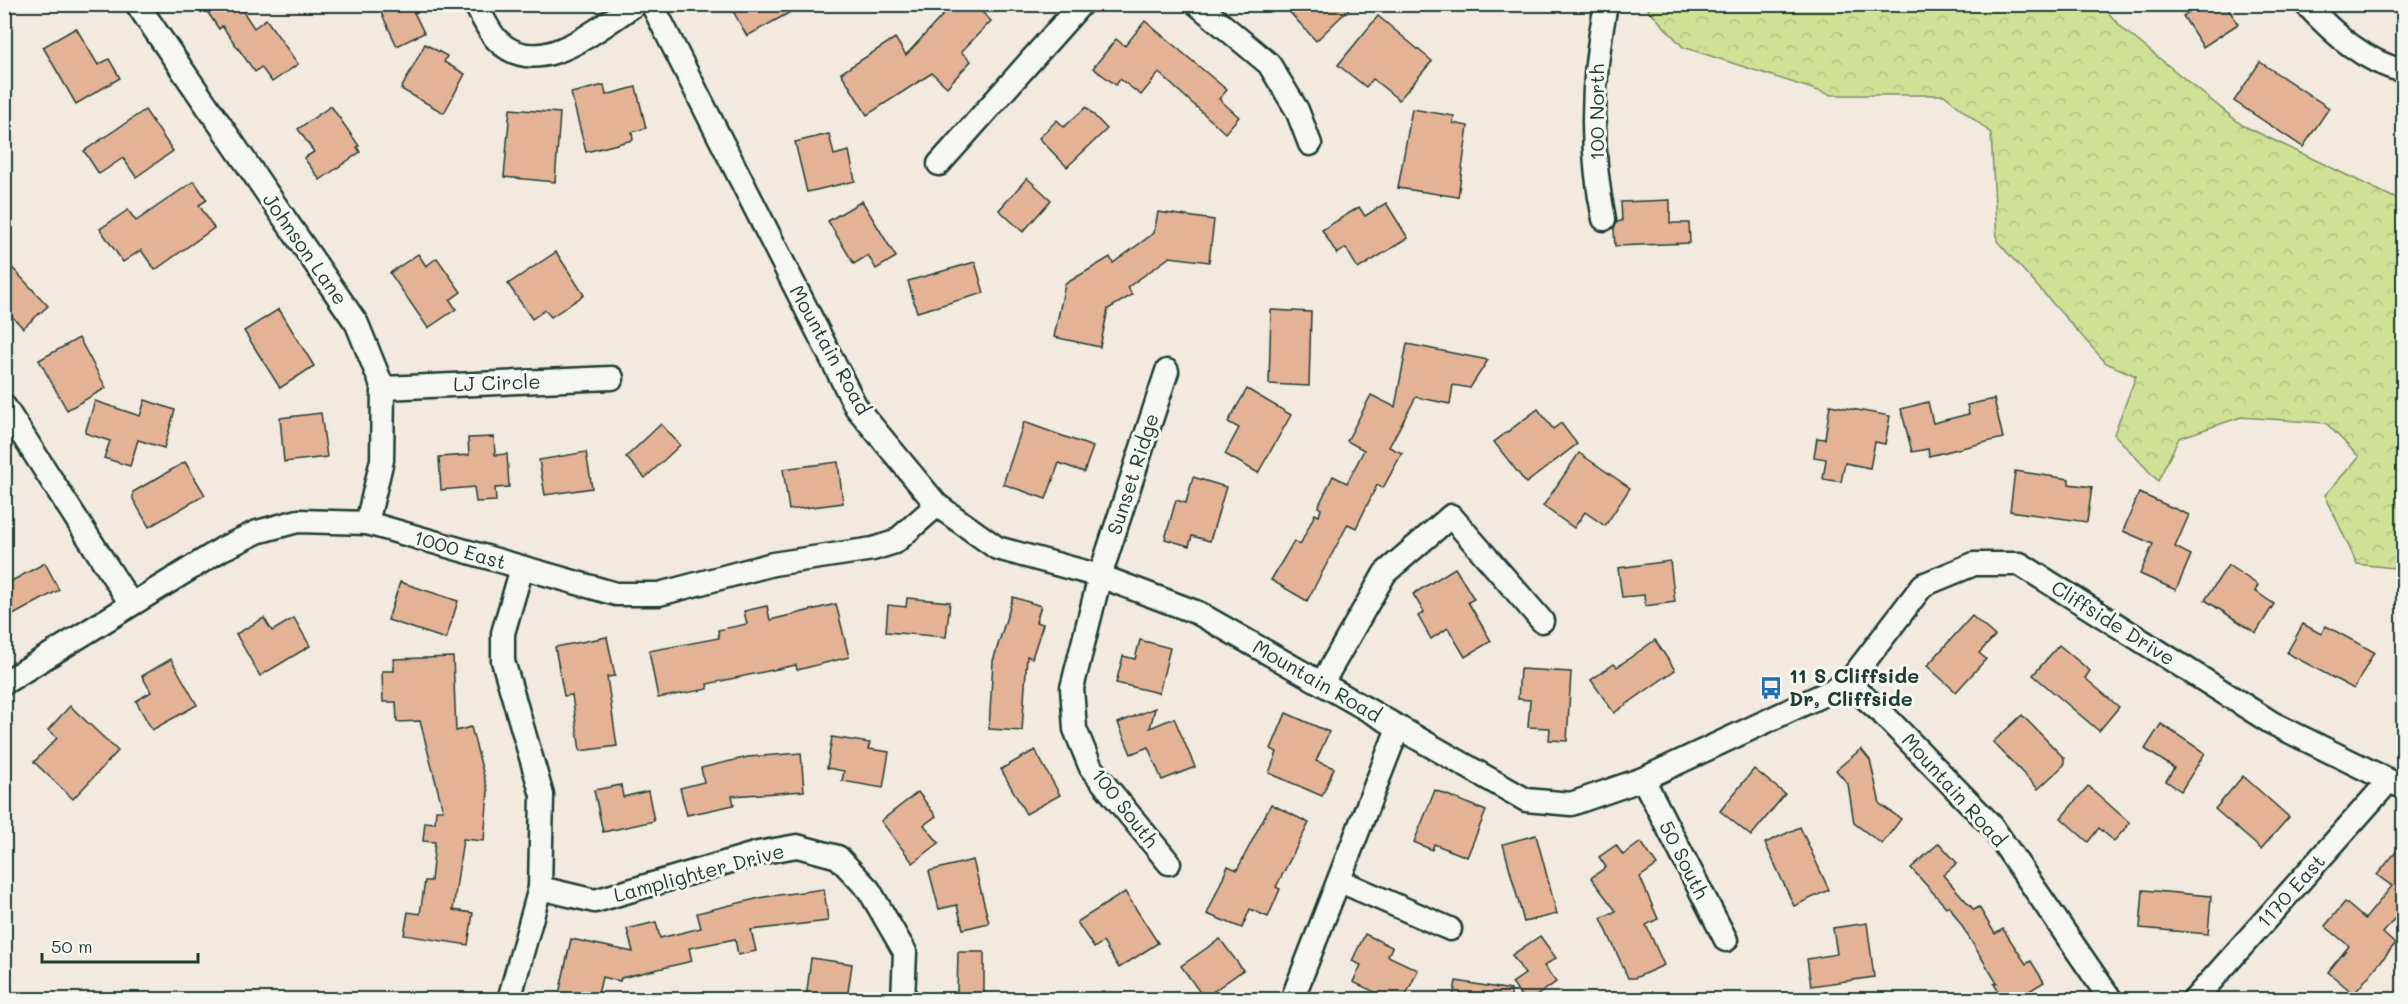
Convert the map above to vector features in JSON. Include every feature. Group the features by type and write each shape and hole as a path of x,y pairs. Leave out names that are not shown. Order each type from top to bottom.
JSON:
{"street":[{"name":"Johnson Lane","path":"137,4 357,324 382,388 382,460 367,523"},
{"path":"475,4 497,40 524,57 555,54 636,4"},
{"name":"Mountain Road","path":"652,4 856,407 937,505 998,548 1100,576 1198,613 1526,800 1571,804 1643,779 1848,683 1880,711 1991,825 2112,999"},
{"path":"939,164 1081,4"},
{"path":"1197,4 1269,64 1297,110 1310,144"},
{"name":"100 North","path":"1604,219 1597,184 1595,71 1606,4"},
{"path":"2306,4 2340,40 2392,68 2403,71"},
{"name":"Sunset Ridge","path":"1100,576 1167,371"},
{"name":"LJ Circle","path":"382,388 612,378"},
{"path":"4,406 131,604"},
{"name":"1000 East","path":"4,683 222,549 257,532 298,521 367,523 616,594 658,594 773,564 873,549 895,542 937,505"},
{"path":"1322,683 1385,573 1451,516 1542,621"},
{"name":"Cliffside Drive","path":"1848,683 1923,585 1974,564 2020,564 2272,723 2396,785"},
{"path":"509,999 540,888 542,795 503,661 503,633 522,568"},
{"name":"100 South","path":"1100,576 1072,688 1075,729 1091,768 1169,863"},
{"path":"1292,999 1398,728"},
{"name":"50 South","path":"1643,779 1726,940"},
{"name":"1170 East","path":"2194,999 2396,785"},
{"name":"Lamplighter Drive","path":"540,888 595,901 796,846 838,857 869,891 905,952 903,999"},
{"path":"1340,881 1450,929"}],"green space":[{"path":"1644,5 2101,5 2123,29 2242,125 2403,202 2403,569 2357,564 2325,495 2359,457 2326,423 2241,417 2179,438 2158,481 2114,434 2136,376 2106,363 1997,241 1991,133 1944,95 1831,95 1683,47"}],"building":[{"path":"202,4 238,4 254,28 266,19 298,64 272,82 261,67 255,72 222,26 219,29"},
{"path":"377,4 410,4 424,33 397,46"},
{"path":"729,4 805,4 747,36"},
{"path":"953,4 974,4 991,21 961,52 971,61 947,87 932,73 867,115 841,73 895,38 906,55"},
{"path":"1282,4 1354,4 1316,41"},
{"path":"2201,4 2225,4 2238,24 2203,47 2183,16"},
{"path":"1378,16 1432,61 1399,100 1373,79 1366,87 1338,65"},
{"path":"1145,21 1227,90 1219,99 1239,117 1225,133 1159,73 1141,95 1120,79 1116,85 1093,68 1116,39 1125,46"},
{"path":"76,28 98,65 109,59 120,78 76,104 43,47"},
{"path":"425,44 447,56 444,62 465,74 444,113 401,89"},
{"path":"2260,62 2329,108 2303,147 2234,101"},
{"path":"604,85 606,95 636,87 646,128 632,132 633,140 586,152 571,93"},
{"path":"331,106 359,146 357,147 360,152 320,180 304,158 314,152 298,129"},
{"path":"1086,107 1107,129 1067,167 1039,138 1057,120 1064,127"},
{"path":"510,109 560,113 555,182 504,177"},
{"path":"1412,109 1454,116 1453,123 1468,126 1458,197 1398,188"},
{"path":"145,110 173,151 136,177 123,158 99,174 84,151"},
{"path":"829,134 834,155 849,151 855,181 807,192 795,142"},
{"path":"1027,178 1051,200 1023,232 999,210"},
{"path":"194,181 207,200 199,205 214,228 155,270 141,250 123,262 100,229 128,210 136,221"},
{"path":"1670,200 1670,223 1689,223 1690,243 1615,246 1614,228 1617,222 1622,221 1621,202"},
{"path":"862,201 896,257 876,269 868,255 854,264 828,221"},
{"path":"1386,203 1408,238 1358,269 1346,248 1337,254 1322,230 1359,207 1365,216"},
{"path":"1158,212 1214,220 1209,262 1170,257 1128,287 1132,295 1108,309 1100,347 1054,337 1065,284 1110,257 1113,263 1154,233"},
{"path":"556,252 584,295 551,317 545,310 532,319 508,284"},
{"path":"418,254 426,266 437,258 461,292 450,300 456,309 428,328 390,273"},
{"path":"4,259 48,306 23,328 4,308"},
{"path":"975,262 984,293 917,312 908,281"},
{"path":"279,309 314,366 280,388 244,331"},
{"path":"1271,310 1311,312 1309,386 1269,384"},
{"path":"79,338 106,388 67,410 39,360"},
{"path":"1407,344 1488,360 1470,388 1453,385 1450,404 1416,397 1389,447 1402,453 1383,488 1377,485 1356,528 1348,524 1307,601 1271,580 1294,541 1300,545 1315,514 1319,516 1321,509 1318,507 1333,476 1347,483 1364,450 1347,441 1371,395 1395,407"},
{"path":"1247,389 1291,415 1258,473 1225,454 1239,428 1228,422"},
{"path":"1994,399 2003,438 1929,456 1928,449 1912,452 1901,409 1928,402 1933,423 1969,414 1967,405"},
{"path":"145,400 175,410 164,448 138,440 130,466 104,458 110,441 85,433 95,401 140,416"},
{"path":"1830,405 1890,416 1885,444 1875,442 1870,468 1845,463 1841,482 1823,479 1826,459 1814,457 1817,438 1825,439"},
{"path":"1538,409 1553,429 1561,423 1577,444 1526,483 1494,442"},
{"path":"321,413 327,457 284,462 280,418"},
{"path":"1024,422 1093,447 1084,472 1059,463 1046,499 1003,484"},
{"path":"661,424 680,445 645,478 626,457"},
{"path":"494,437 495,455 507,454 509,487 495,488 496,501 476,502 474,487 441,490 439,457 469,455 468,438"},
{"path":"586,452 592,488 545,495 539,460"},
{"path":"1579,453 1630,488 1605,526 1585,512 1574,528 1543,506"},
{"path":"185,462 205,495 149,527 133,499 133,492"},
{"path":"838,462 843,503 789,510 783,469"},
{"path":"2015,471 2069,479 2069,484 2092,487 2087,522 2010,511"},
{"path":"1193,477 1226,487 1210,541 1192,536 1189,546 1165,539 1176,500 1186,503"},
{"path":"2139,493 2189,515 2175,547 2191,555 2176,590 2140,574 2153,544 2123,531"},
{"path":"1670,561 1675,602 1645,606 1644,595 1622,597 1618,568"},
{"path":"45,563 59,590 4,620 4,585"},
{"path":"2228,565 2258,585 2255,591 2274,604 2256,633 2205,600"},
{"path":"1455,568 1474,599 1468,602 1491,641 1465,657 1448,628 1431,639 1418,616 1424,612 1413,594"},
{"path":"400,582 458,601 446,639 388,620"},
{"path":"1013,597 1041,606 1036,622 1043,624 1032,658 1027,656 1022,731 989,729 993,661"},
{"path":"907,598 950,602 946,637 886,632 888,605 906,607"},
{"path":"836,604 849,657 797,670 796,665 707,684 708,689 658,698 649,651 719,638 718,630 747,624 744,611 767,606 770,620"},
{"path":"1972,616 1995,636 1979,653 1986,659 1956,692 1927,666"},
{"path":"264,618 272,631 294,618 310,646 260,676 236,634"},
{"path":"2303,624 2321,634 2326,626 2374,652 2354,689 2287,653"},
{"path":"607,637 615,676 607,677 617,746 580,751 572,695 564,696 555,647"},
{"path":"1140,640 1170,648 1159,693 1116,683 1123,656 1135,659"},
{"path":"1655,640 1675,670 1614,713 1591,680 1614,664 1617,667"},
{"path":"2059,645 2090,671 2085,678 2119,707 2099,731 2033,675"},
{"path":"453,657 456,731 471,727 488,791 484,841 463,839 453,910 473,913 468,945 404,935 408,912 420,914 425,881 431,881 435,842 423,841 425,822 435,823 436,810 443,810 420,721 397,722 396,702 383,702 382,671 394,671 394,659"},
{"path":"171,659 197,705 152,730 136,701 151,692 142,676"},
{"path":"1520,669 1571,672 1567,741 1549,740 1550,728 1528,727 1530,700 1518,699"},
{"path":"70,706 118,751 73,799 34,762 57,738 48,730"},
{"path":"1155,708 1150,728 1174,718 1195,767 1162,780 1148,747 1131,754 1118,723"},
{"path":"1286,713 1329,732 1316,761 1334,768 1322,796 1269,773 1277,752 1271,749"},
{"path":"2022,715 2064,758 2064,765 2038,789 1993,742"},
{"path":"2161,724 2205,753 2181,791 2166,781 2174,768 2145,749"},
{"path":"832,737 870,743 868,749 889,752 883,788 842,781 844,771 827,768"},
{"path":"1861,749 1870,760 1880,804 1901,819 1882,844 1854,823 1848,784 1836,770"},
{"path":"1035,750 1060,795 1026,814 1001,769"},
{"path":"801,753 804,791 732,796 734,805 687,815 680,788 704,782 701,768 748,757"},
{"path":"1754,769 1785,794 1751,836 1720,811"},
{"path":"2243,776 2289,817 2261,849 2215,809"},
{"path":"621,785 623,797 648,791 654,821 603,832 594,790"},
{"path":"2088,786 2130,823 2114,841 2099,828 2088,842 2061,818"},
{"path":"1435,790 1486,811 1467,857 1434,844 1432,850 1414,842"},
{"path":"918,792 936,816 924,825 939,843 913,863 881,821"},
{"path":"1271,804 1309,823 1276,887 1280,889 1268,917 1250,909 1242,928 1207,914 1228,866 1237,870"},
{"path":"1800,827 1829,890 1794,906 1765,843"},
{"path":"1536,835 1557,914 1524,922 1503,844"},
{"path":"1641,842 1657,865 1640,877 1658,919 1646,925 1664,965 1635,978 1628,978 1601,918 1616,911 1591,878 1606,867 1599,857 1616,845 1623,855"},
{"path":"1939,843 1957,863 1943,875 1974,910 1979,907 1995,934 2003,929 2026,964 2031,961 2044,982 2016,999 2003,999 1994,984 1997,983 1949,905 1946,907 1911,868"},
{"path":"2403,843 2403,908 2383,933 2395,944 2354,994 2328,972 2349,946 2325,926 2345,902 2365,919 2392,886 2377,875"},
{"path":"973,860 989,923 963,929 957,905 939,909 929,871"},
{"path":"824,889 828,921 751,930 756,951 738,955 735,939 689,948 692,961 621,978 620,981 602,977 597,999 558,999 571,939 633,952 627,929 656,922 660,938 701,928 697,913 764,897"},
{"path":"2143,890 2211,896 2208,934 2140,928"},
{"path":"1125,892 1158,943 1119,968 1103,942 1094,948 1077,922"},
{"path":"1867,923 1874,977 1811,986 1807,959 1837,954 1833,928"},
{"path":"1365,934 1392,947 1388,956 1418,970 1404,999 1390,999 1353,982 1361,965 1352,961"},
{"path":"1540,936 1556,958 1544,966 1556,982 1532,999 1523,999 1512,983 1525,974 1512,955"},
{"path":"1220,939 1243,970 1204,998 1181,966"},
{"path":"958,952 984,952 984,994 957,993"},
{"path":"811,958 852,964 847,999 806,999"},
{"path":"1456,981 1511,990 1511,999 1453,999"}],"place":[{"name":"11 S Cliffside Dr, Cliffside","path":"1771,688"}]}
